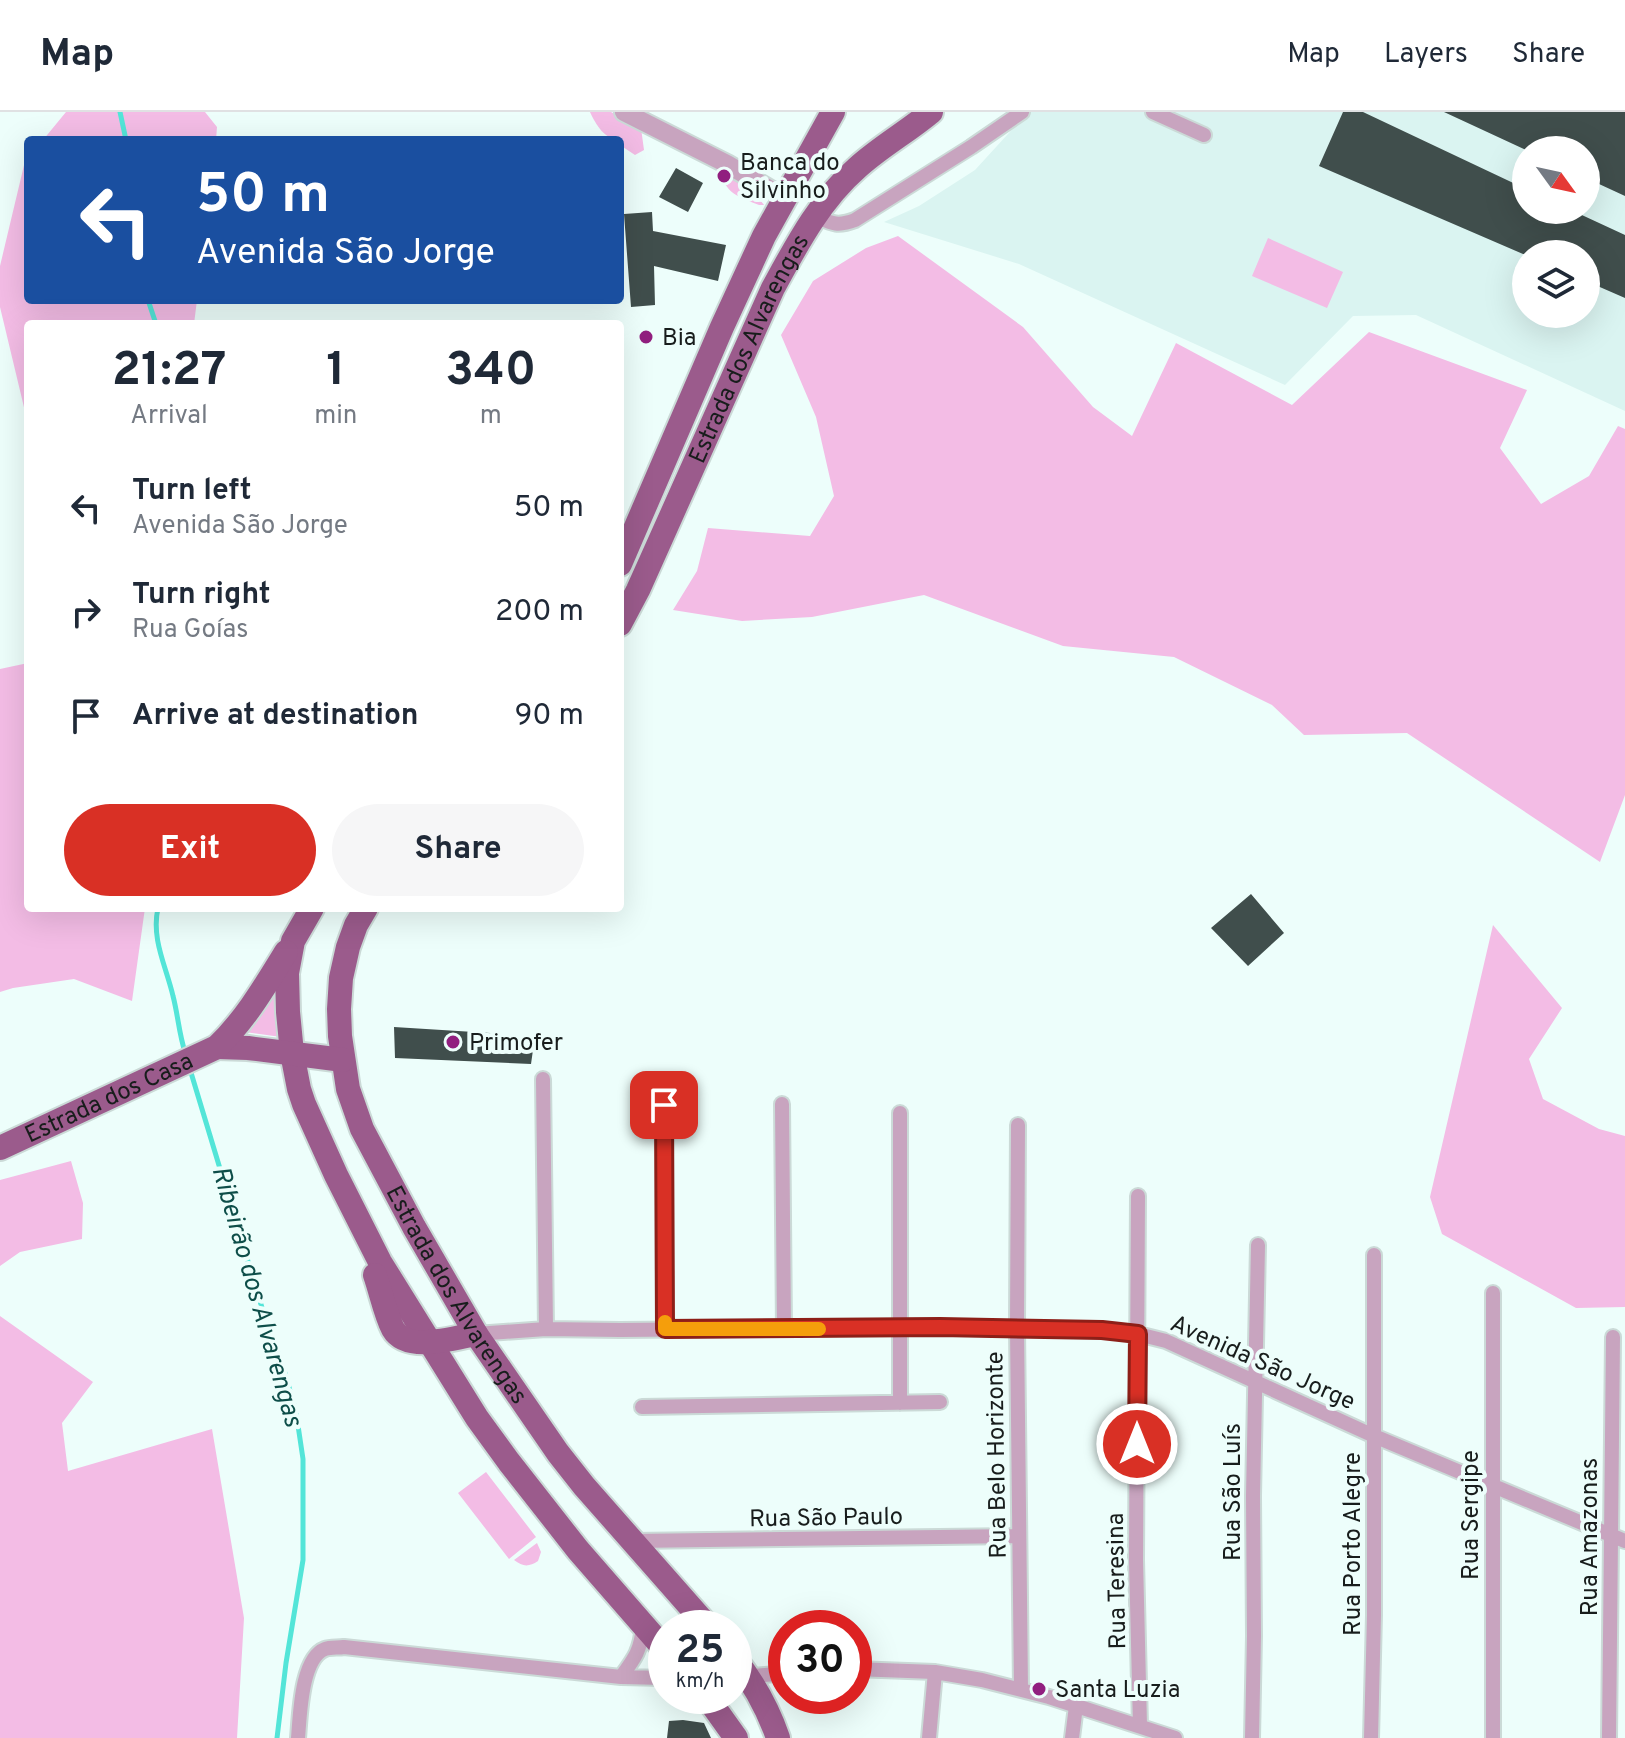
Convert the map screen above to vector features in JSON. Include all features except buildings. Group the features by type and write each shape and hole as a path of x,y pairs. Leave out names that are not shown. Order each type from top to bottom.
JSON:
{"main road":[{"name":"Estrada dos Alvarengas","path":"624,555 764,236 833,112"},
{"name":"Estrada dos Alvarengas","path":"624,616 791,254 815,216 856,169 931,112"},
{"name":"Estrada dos Alvarengas","path":"310,912 293,941 287,983 292,1053 299,1089 312,1123 361,1226 401,1298 477,1418 578,1550 648,1631"},
{"name":"Estrada dos Alvarengas","path":"364,912 352,934 341,978 339,1022 348,1089 362,1129 476,1334 558,1453 693,1610"},
{"path":"209,1050 231,1034 293,941"},
{"path":"209,1050 248,1048 343,1060"},
{"path":"248,1048 279,1068 299,1089"},
{"name":"Estrada dos Casa","path":"0,1148 209,1050"},
{"path":"430,1342 476,1334"},
{"path":"752,1690 772,1720 778,1738"},
{"path":"719,1714 736,1738"}],"street":[{"path":"624,112 727,164 784,198"},
{"path":"815,216 835,224 855,220 1022,112"},
{"path":"1153,112 1204,135"},
{"path":"543,1079 546,1329"},
{"path":"782,1104 784,1329"},
{"path":"664,1105 665,1329"},
{"path":"900,1113 900,1403"},
{"name":"Rua Belo Horizonte","path":"1018,1125 1021,1689"},
{"name":"Rua Teresina","path":"1138,1196 1136,1560 1140,1726"},
{"name":"Rua São Luís","path":"1252,1738 1258,1245"},
{"name":"Rua Porto Alegre","path":"1371,1738 1374,1255"},
{"name":"Rua Sergipe","path":"1493,1293 1493,1738"},
{"name":"Avenida São Jorge","path":"476,1334 546,1329 901,1328 1102,1330 1138,1334 1166,1341 1374,1436 1625,1541"},
{"name":"Rua Amazonas","path":"1609,1738 1613,1337"},
{"path":"642,1407 940,1402"},
{"name":"Rua São Paulo","path":"633,1541 1019,1536"},
{"path":"621,1677 639,1651 643,1626"},
{"path":"298,1738 309,1665 324,1649 344,1647 648,1678"},
{"path":"872,1670 935,1672 982,1680 1021,1689 1175,1738"},
{"path":"929,1738 935,1672"},
{"path":"1072,1738 1076,1706"}],"shaded area":[{"path":"66,112 205,112 217,127 216,136 46,136"},
{"path":"590,112 611,112 641,128 644,150 635,155 624,148 624,136 609,136"},
{"path":"1028,112 1625,112 1625,411 1416,315 1353,316 1285,385 1019,264 884,222 919,206 975,170"},
{"path":"24,165 24,304 196,304 194,320 24,320 24,407 0,307 0,266"},
{"path":"717,169 744,182 764,205 733,193"},
{"path":"898,236 1023,327 1093,407 1132,436 1176,343 1292,405 1369,332 1527,390 1500,448 1541,504 1589,476 1618,426 1625,429 1625,795 1600,862 1407,733 1304,735 1272,705 1174,657 1063,646 924,595 812,617 742,621 673,610 697,571 708,528 810,536 834,496 816,417 781,335 813,281 866,248"},
{"path":"1268,238 1343,272 1327,308 1252,276"},
{"path":"24,664 24,912 144,912 132,1001 74,979 0,992 0,669"},
{"path":"1493,925 1562,1008 1529,1059 1543,1099 1599,1129 1625,1136 1625,1307 1576,1308 1442,1234 1430,1197"},
{"path":"279,987 281,1037 244,1032"},
{"path":"71,1161 83,1203 82,1239 20,1252 0,1266 0,1180"},
{"path":"0,1316 93,1382 62,1423 68,1471 212,1429 244,1618 237,1738 0,1738"},
{"path":"486,1472 536,1537 509,1559 458,1493"},
{"path":"537,1543 541,1552 538,1561 526,1565 514,1560"}],"waterway":[{"name":"Ribeirão dos Alvarengas","path":"120,112 125,136"},
{"name":"Ribeirão dos Alvarengas","path":"149,304 155,320"},
{"name":"Ribeirão dos Alvarengas","path":"157,912 158,942 185,1052"},
{"name":"Ribeirão dos Alvarengas","path":"189,1066 266,1321 283,1366 296,1412 303,1459 303,1560 277,1738"}],"slow traffic":[{"path":"665,1322 665,1329 819,1329"}],"place":[{"name":"Banca do Silvinho","path":"724,176"},
{"name":"Bia","path":"646,337"},
{"name":"Primofer","path":"453,1042"},
{"name":"Santa Luzia","path":"1039,1689"}],"route":[{"path":"664,1105 665,1329 940,1327 1102,1330 1138,1334 1137,1444"}]}
